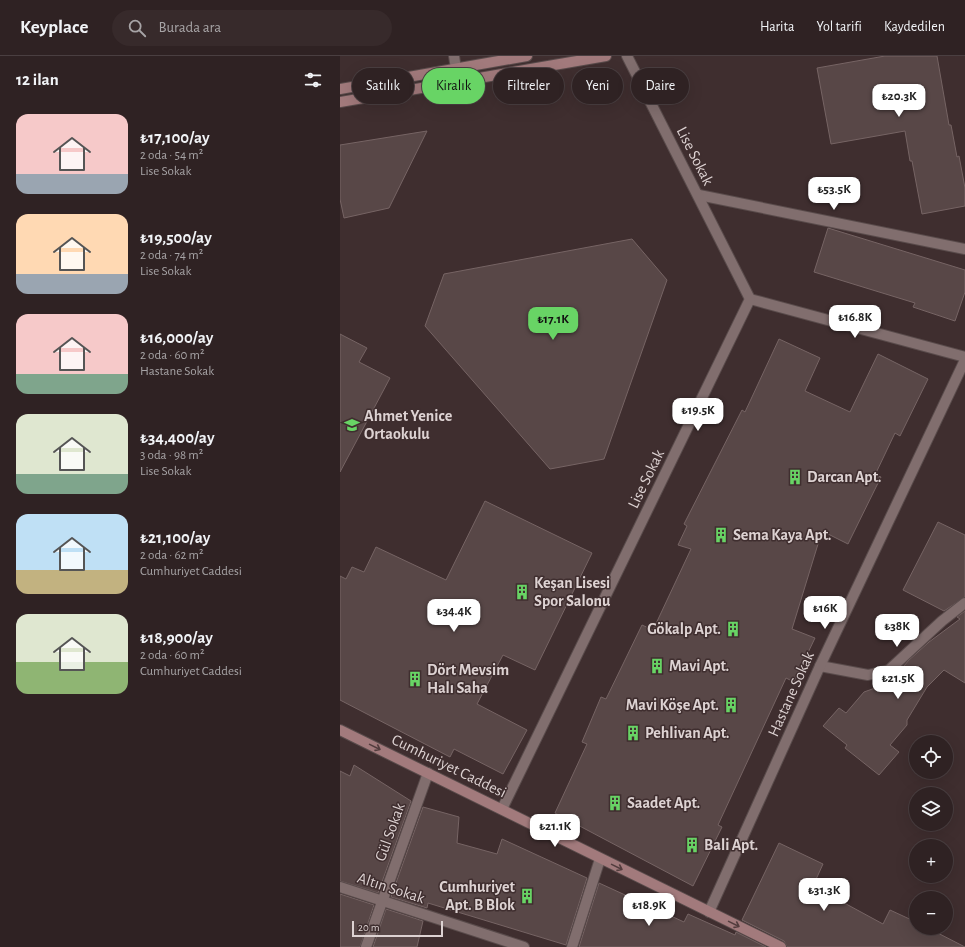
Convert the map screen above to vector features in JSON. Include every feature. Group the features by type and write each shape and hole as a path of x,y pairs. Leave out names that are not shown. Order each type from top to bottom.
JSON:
{"main road":[{"path":"461,68 527,56"},
{"path":"340,102 606,56"},
{"path":"340,89 422,75"},
{"name":"Cumhuriyet Caddesi","path":"340,730 781,947"}],"street":[{"path":"454,56 456,68"},
{"name":"Lise Sokak","path":"502,809 750,299 627,56"},
{"path":"699,196 965,249"},
{"path":"750,299 965,358"},
{"name":"Hastane Sokak","path":"709,912 820,666 965,358"},
{"path":"820,666 868,674 889,670 942,621 965,603"},
{"name":"Gül Sokak","path":"366,947 428,773"},
{"path":"572,947 600,859"},
{"name":"Altın Sokak","path":"340,887 524,947"}],"building":[{"path":"885,56 937,56 949,125 951,125 957,157 959,156 965,188 965,206 922,214 905,131 831,144 817,68"},
{"path":"427,131 389,208 344,218 340,199 340,145"},
{"path":"828,228 965,270 965,292 955,321 913,307 915,303 814,272"},
{"path":"632,239 667,280 604,459 550,469 425,326 444,274"},
{"name":"Ahmet Yenice Ortaokulu","path":"340,334 367,348 359,362 390,378 340,472"},
{"path":"779,339 820,358 805,391 850,412 878,354 928,379 900,436 895,433 875,475 881,477 848,544 822,531 792,629 815,638 794,682 786,678 718,825 722,827 693,886 555,813 587,744 582,742 601,697 606,699 642,625 653,630 691,549 678,545 687,526 684,524 742,410 745,412"},
{"path":"485,501 592,553 535,670 503,655 477,704 527,730 503,774 454,749 450,757 340,700 340,576 346,579 352,567 364,572 376,547 446,580"},
{"path":"938,522 965,535 965,597 944,611 903,590"},
{"path":"965,611 965,683 944,670 927,687 907,720 907,725 890,745 899,752 879,775 845,748 847,745 823,726 839,708 846,713 864,692 889,683 909,660 929,642 960,619 957,617"},
{"path":"354,765 411,801 378,893 340,881 340,771 350,776"},
{"path":"423,807 459,817 457,843 497,854 502,839 587,878 566,945 428,903 427,908 391,897"},
{"path":"779,843 823,864 813,886 883,924 890,910 909,919 909,935 942,935 965,947 787,947 784,941 742,920"},
{"path":"599,883 684,922 688,914 735,935 736,932 766,947 579,947"},
{"path":"340,894 374,905 360,947 340,947"},
{"path":"386,909 423,921 417,947 373,947"}],"place":[{"name":"Ahmet Yenice Ortaokulu","path":"352,425"},
{"name":"Darcan Apt.","path":"795,477"},
{"name":"Sema Kaya Apt.","path":"721,535"},
{"name":"Keşan Lisesi Spor Salonu","path":"522,592"},
{"name":"Gökalp Apt.","path":"733,629"},
{"name":"Mavi Apt.","path":"657,666"},
{"name":"Dört Mevsim Halı Saha","path":"415,679"},
{"name":"Mavi Köşe Apt.","path":"731,705"},
{"name":"Pehlivan Apt.","path":"633,733"},
{"name":"Saadet Apt.","path":"615,803"},
{"name":"Bali Apt.","path":"692,845"},
{"name":"Cumhuriyet Apt. B Blok","path":"527,896"}]}
